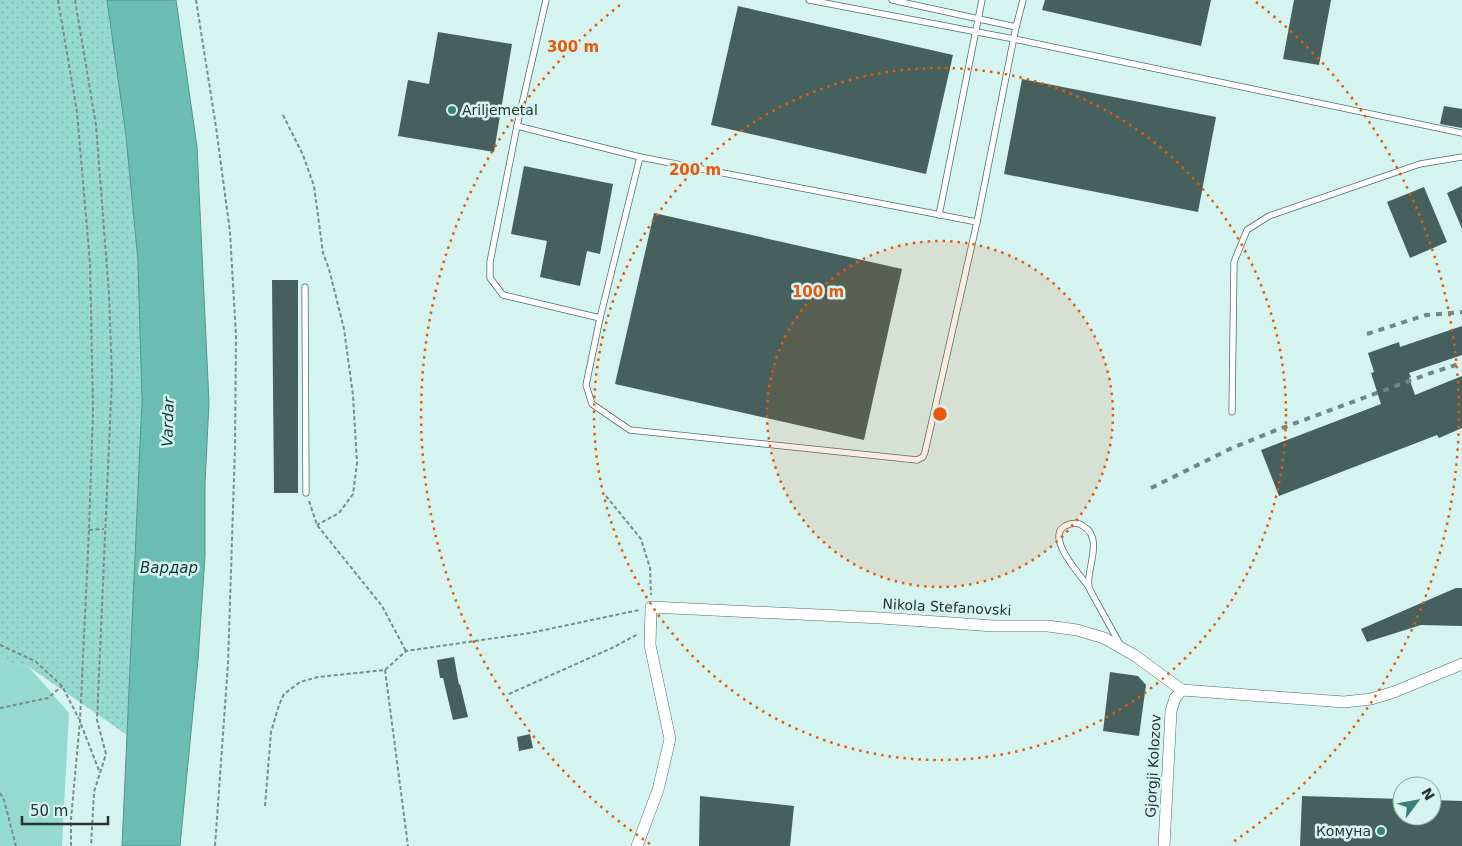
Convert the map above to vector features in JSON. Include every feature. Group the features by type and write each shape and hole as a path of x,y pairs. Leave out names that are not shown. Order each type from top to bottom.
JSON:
{"street":[{"name":"Nikola Stefanovski","path":"651,608 881,618 994,626 1048,626 1077,630 1104,638 1122,648 1182,690"},
{"path":"637,846 658,790 670,739 650,645 651,608"},
{"path":"1182,690 1344,702 1371,699 1394,692 1462,664"},
{"name":"Gjorgji Kolozov","path":"1164,846 1171,711 1175,698 1182,690"}],"lane":[{"path":"546,0 517,126 490,262 490,278 503,295 600,318"},
{"path":"809,0 1014,39 1462,133"},
{"path":"892,0 1016,27"},
{"path":"939,214 982,0"},
{"path":"640,157 600,318 586,385 592,404 630,430 917,460 925,452 977,222 1023,0"},
{"path":"517,126 640,157 977,222"},
{"path":"1232,412 1234,262 1247,230 1278,212 1420,164 1462,157"},
{"path":"306,287 306,493"},
{"path":"1089,586 1094,545 1091,534 1085,526 1077,523 1067,525 1060,529 1058,536 1060,545 1089,586 1122,648"}],"path":[{"path":"58,0 77,112 90,263 93,411 80,721 71,819 71,846"},
{"path":"75,0 96,125 109,294 112,377 97,720 106,754 94,792 91,846"},
{"path":"196,0 230,232 236,336 236,447 228,655 215,846"},
{"path":"283,115 303,155 314,186 323,253 329,269 344,330 353,395 357,463 354,494 340,512 317,525"},
{"path":"306,493 317,525 382,606 406,651"},
{"path":"265,806 271,732 284,694 300,682 318,677 385,670 406,651 530,633 651,608 650,568 641,539 606,496"},
{"path":"89,530 104,529"},
{"path":"509,694 637,636 641,629"},
{"path":"0,645 35,661 62,686 80,721 101,774"},
{"path":"385,670 408,846"},
{"path":"0,708 48,698 62,686"},
{"path":"0,793 4,800 16,846"},
{"path":"0,798 4,800"}],"shaded area":[{"path":"0,0 107,0 108,5 126,136 138,261 142,401 127,735 29,667 0,661"},
{"path":"0,661 29,667 69,713 62,846 0,846"}],"water":[{"name":"Вардар","path":"107,0 176,0 197,147 209,403 205,483 205,556 198,660 180,846 122,846 142,401 138,261 126,136"}],"building":[{"path":"1045,0 1211,0 1201,46 1042,10"},
{"path":"1294,0 1331,0 1319,65 1283,59"},
{"path":"738,6 953,55 926,174 711,125"},
{"name":"Ariljemetal","path":"438,32 512,44 494,152 398,136 408,80 429,84"},
{"path":"1022,79 1216,117 1198,212 1004,174"},
{"path":"1444,106 1462,109 1462,128 1440,124"},
{"path":"524,166 613,184 600,254 587,251 580,286 540,277 547,241 511,234"},
{"path":"1462,186 1462,229 1447,193"},
{"path":"1424,187 1447,242 1410,258 1387,202"},
{"path":"654,213 902,269 864,440 615,384"},
{"path":"272,280 298,280 298,493 274,493"},
{"path":"1462,326 1462,355 1409,373 1411,377 1409,378 1415,395 1462,376 1462,428 1439,438 1437,435 1279,496 1261,450 1381,404 1371,373 1374,372 1368,353 1399,342 1400,347"},
{"path":"1456,588 1462,588 1462,626 1421,625 1367,642 1361,629"},
{"path":"454,657 468,717 453,720 443,678 440,678 437,660"},
{"path":"1110,672 1138,676 1146,685 1139,736 1103,731"},
{"path":"530,734 533,748 519,751 517,737"},
{"path":"700,796 794,806 790,846 699,846"},
{"name":"Комуна","path":"1302,796 1392,799 1392,826 1442,826 1442,800 1462,801 1462,846 1300,846"}],"railway":[{"path":"1367,334 1426,315 1462,312"},
{"path":"1151,488 1232,448 1274,431 1462,363"}],"place":[{"name":"Ariljemetal","path":"452,110"},
{"name":"Комуна","path":"1381,831"}],"water label":[{"name":"Vardar","path":"168,422"}]}
